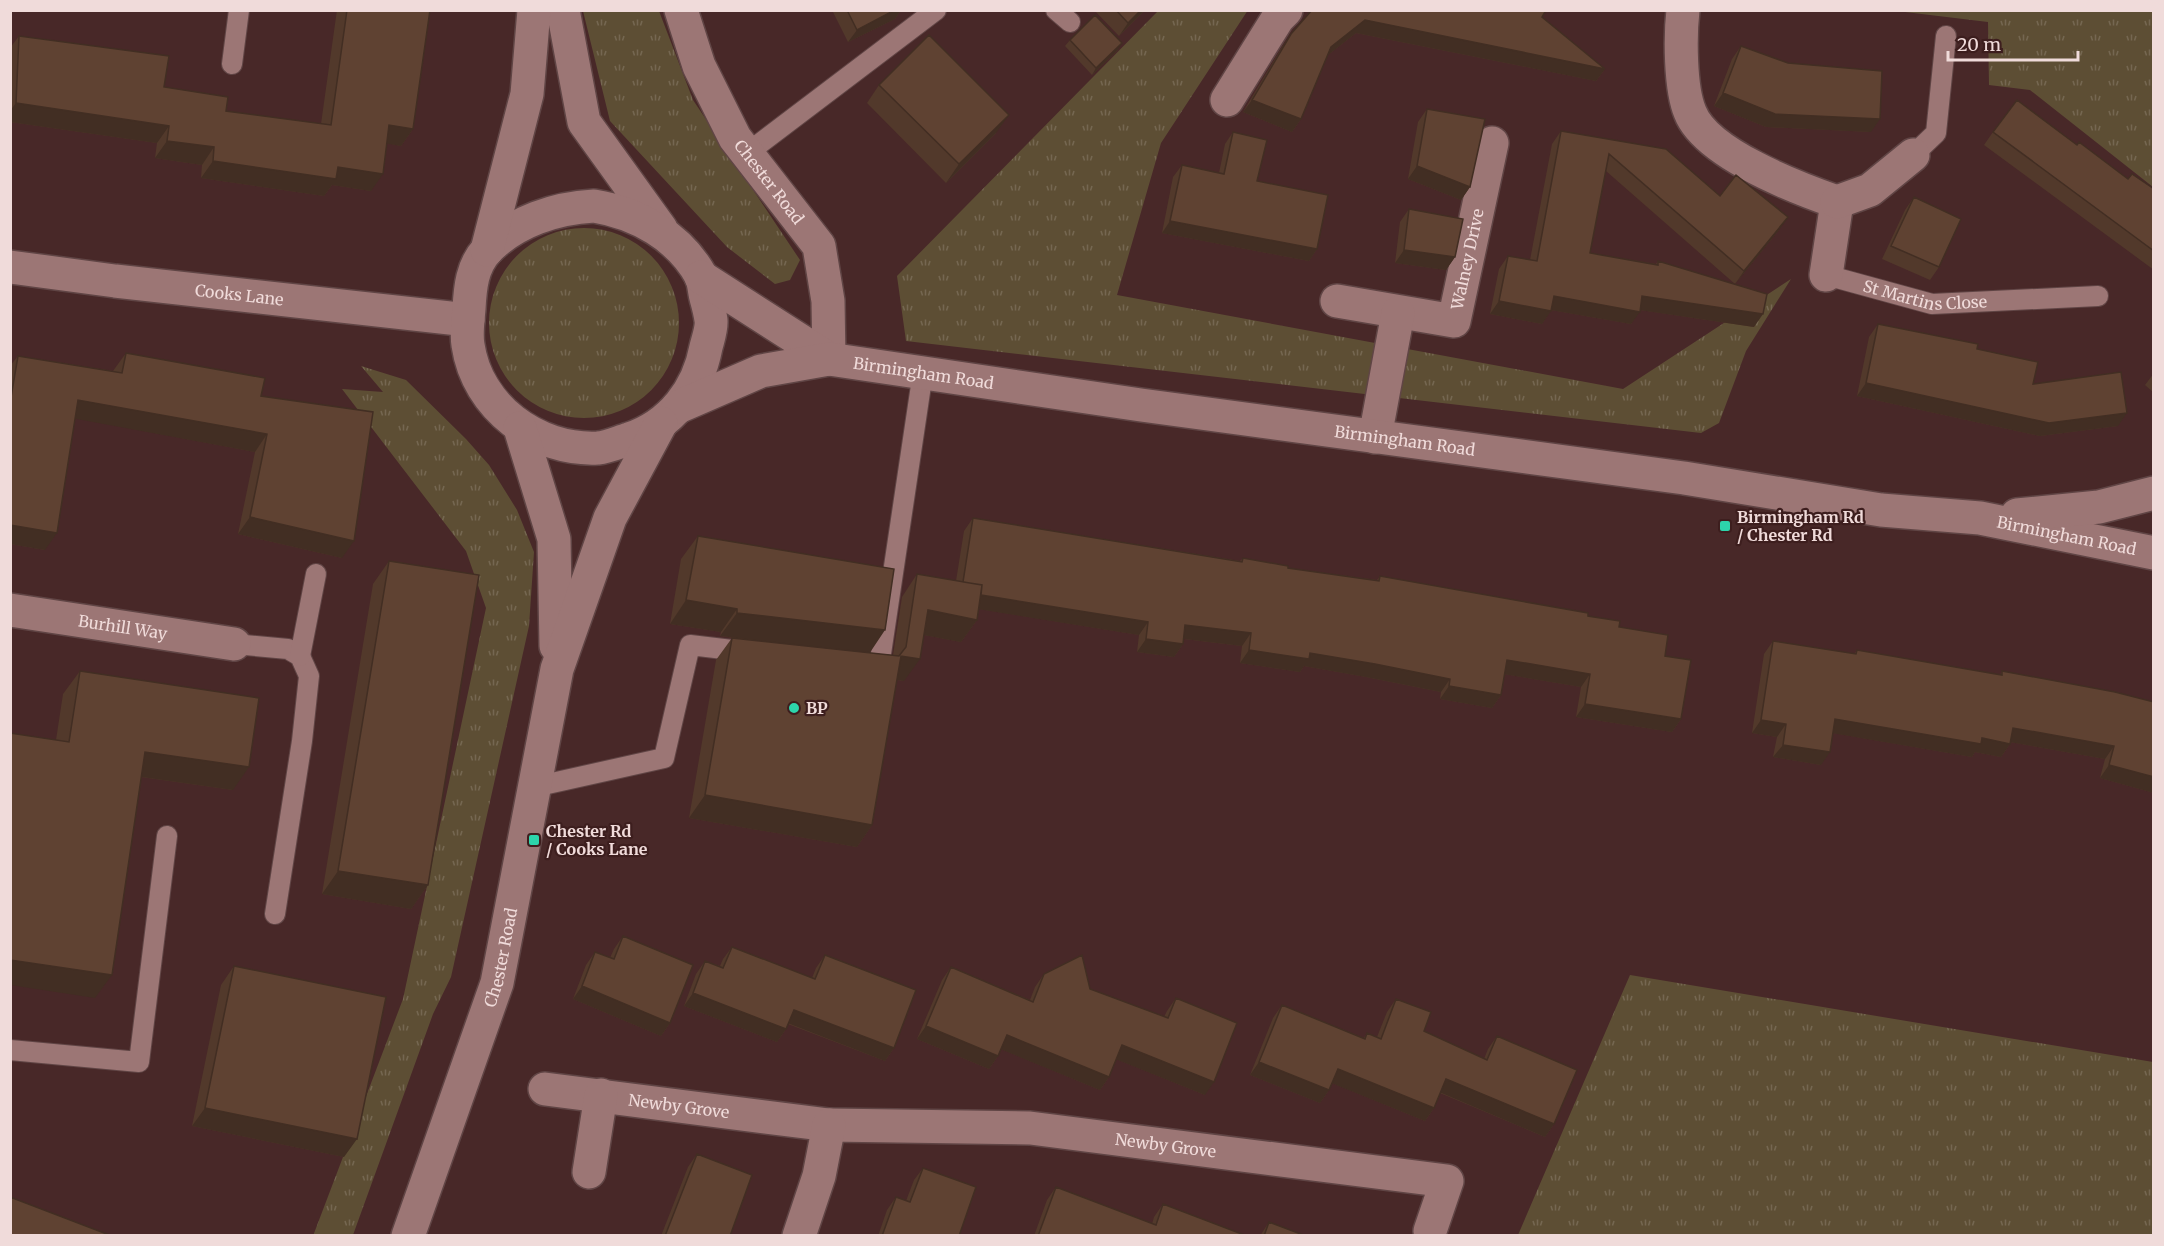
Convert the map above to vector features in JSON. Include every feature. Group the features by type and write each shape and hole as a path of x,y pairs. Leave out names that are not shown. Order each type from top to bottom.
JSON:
{"main road":[{"path":"520,428 493,403 480,384 467,344 471,279 487,250 527,94 534,10"},
{"path":"563,10 584,122 666,235 701,277"},
{"name":"Chester Road","path":"681,10 699,66 735,138 819,246 828,301 829,359"},
{"path":"1227,100 1278,18 1286,10"},
{"path":"1683,10 1684,83 1690,113 1710,140 1781,182 1837,202 1870,190 1913,155"},
{"name":"Walney Drive","path":"1337,301 1454,321 1492,143"},
{"name":"St Martins Close","path":"1826,275 1837,202"},
{"path":"487,250 521,226 548,212 574,207 616,209 638,218 666,235"},
{"name":"Cooks Lane","path":"10,267 115,281 468,320"},
{"name":"Chester Road","path":"408,1236 497,983 557,669 609,518 669,415 695,383 703,362 711,322 701,277"},
{"name":"Birmingham Road","path":"701,277 829,359"},
{"path":"1375,437 1398,313"},
{"name":"Birmingham Road","path":"520,428 558,445 599,448 646,433 669,415 761,371 829,359 1375,437 1684,478 1881,510 1980,518 2154,553"},
{"name":"Chester Road","path":"520,428 554,539 557,669"},
{"name":"Birmingham Road","path":"1980,518 2099,507 2154,493"},
{"name":"Burhill Way","path":"10,610 234,644"},
{"name":"Newby Grove","path":"545,1089 829,1125 1030,1128 1447,1181 1430,1231"},
{"path":"589,1173 601,1095"},
{"path":"799,1236 819,1176 829,1125"}],"lane":[{"path":"232,64 239,10"},
{"path":"746,154 936,10"},
{"path":"1913,155 1936,133 1946,36"},
{"name":"St Martins Close","path":"1826,275 1932,304 2098,296"},
{"path":"844,663 879,667 923,372"},
{"path":"275,914 302,741 309,676 300,656 316,574"},
{"path":"234,644 288,649 300,656"},
{"path":"534,787 664,758 690,645 773,655"},
{"path":"10,1050 139,1062 167,836"}],"green space":[{"path":"1248,10 1161,143 1117,295 1623,389 1791,279 1746,351 1719,423 1701,433 906,341 897,276 1158,11"},
{"path":"583,11 659,11 693,100 800,260 790,280 775,284 727,247 610,121"},
{"path":"1897,11 2153,11 2153,187 2030,90 1989,85 1988,22"},
{"path":"584,228 620,235 637,244 651,256 663,270 672,287 679,323 672,359 663,376 651,390 637,402 620,411 584,418 548,411 531,402 517,390 505,376 496,359 489,323 496,287 505,270 517,256 531,244 548,235"},
{"path":"361,366 406,380 466,439 489,465 517,510 534,552 529,626 451,977 433,1014 353,1235 313,1236 403,999 486,608 466,551 342,389 383,392"},
{"path":"1630,975 2153,1062 2153,1235 1518,1235"}],"building":[{"path":"347,10 430,10 413,129 389,125 383,174 338,167 336,179 213,161 214,147 167,141 169,126 16,103 19,36 169,56 164,87 228,97 226,111 331,125"},
{"path":"847,10 895,10 857,30"},
{"path":"1116,10 1141,10 1128,23"},
{"path":"1312,10 1546,10 1542,17 1605,69 1365,20 1331,47 1301,119 1252,100 1291,34"},
{"path":"1095,15 1122,43 1096,68 1070,40"},
{"path":"929,35 1009,115 959,164 879,85"},
{"path":"1741,46 1788,63 1882,71 1880,119 1775,114 1723,93"},
{"path":"2017,100 2077,145 2079,142 2128,179 2132,174 2154,189 2154,251 1993,132"},
{"path":"1427,109 1485,119 1470,187 1417,166"},
{"path":"1561,131 1666,149 1720,196 1736,175 1788,217 1744,271 1609,154 1590,253 1658,265 1658,261 1767,294 1763,314 1642,296 1640,312 1554,296 1551,311 1499,301 1508,256 1537,261"},
{"path":"1233,132 1267,140 1257,181 1328,195 1317,249 1170,221 1182,165 1224,174"},
{"path":"1914,197 1961,219 1939,267 1891,246"},
{"path":"1409,209 1463,219 1455,257 1404,250"},
{"path":"1878,324 1978,344 1977,349 2038,362 2033,384 2121,372 2127,413 2049,423 1866,383"},
{"path":"126,353 265,378 261,396 373,412 354,541 250,517 267,434 78,400 57,533 10,525 10,403 18,356 122,373"},
{"path":"973,518 1242,562 1243,558 1288,566 1288,568 1379,581 1380,576 1588,613 1588,616 1620,621 1619,627 1668,635 1665,656 1691,660 1681,719 1585,704 1590,674 1507,660 1501,695 1449,686 1450,679 1375,664 1310,653 1309,659 1249,650 1251,633 1185,625 1183,644 1146,639 1148,622 981,595 982,585 963,582"},
{"path":"698,536 894,569 885,630 737,613 737,609 686,600"},
{"path":"389,561 479,575 428,885 338,871"},
{"path":"917,574 982,585 977,620 928,610 920,659 901,656 872,825 705,795 732,638 899,656 906,647"},
{"path":"1773,641 1856,654 1857,650 2002,675 2002,671 2115,692 2154,702 2154,777 2109,765 2114,746 2013,728 2010,744 1982,738 1981,744 1835,719 1830,752 1783,745 1786,724 1761,720"},
{"path":"80,671 259,698 249,767 145,752 112,975 10,960 10,733 69,742"},
{"path":"623,936 693,965 670,1023 582,986 595,952 614,959"},
{"path":"732,947 815,979 825,955 916,990 894,1048 794,1010 786,1029 693,993 705,961 723,968"},
{"path":"1082,955 1090,989 1168,1018 1176,998 1237,1023 1214,1082 1122,1045 1109,1077 1007,1035 998,1056 926,1026 951,967 1033,1002 1044,974"},
{"path":"234,966 386,997 357,1139 205,1108"},
{"path":"1396,999 1431,1012 1424,1031 1487,1060 1497,1036 1577,1070 1554,1124 1446,1079 1434,1108 1338,1069 1329,1090 1259,1062 1282,1005 1365,1039 1367,1033 1381,1039"},
{"path":"697,1154 752,1175 730,1236 665,1236"},
{"path":"923,1168 976,1187 959,1236 882,1236 896,1197 910,1202"},
{"path":"1056,1187 1156,1225 1163,1204 1247,1236 1038,1236"},
{"path":"10,1197 112,1236 10,1236"},
{"path":"1269,1222 1306,1236 1264,1236"}],"place":[{"name":"Birmingham Rd / Chester Rd","path":"1725,526"},
{"name":"BP","path":"794,708"},
{"name":"Chester Rd / Cooks Lane","path":"534,840"}]}
